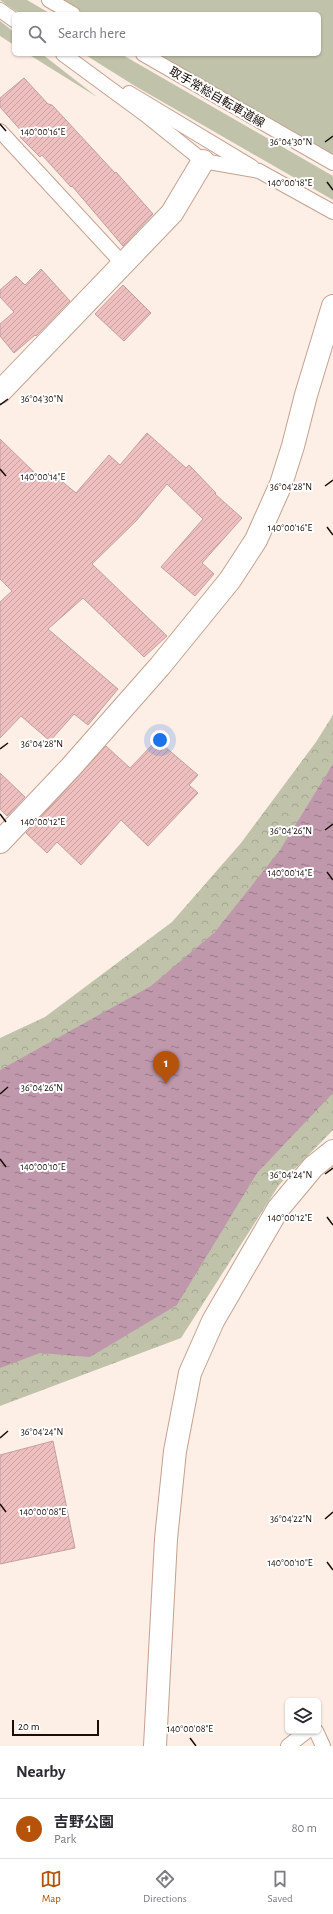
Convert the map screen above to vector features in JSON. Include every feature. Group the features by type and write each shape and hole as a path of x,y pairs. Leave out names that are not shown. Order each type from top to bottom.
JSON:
{"street":[{"path":"0,392 172,213 203,161"},
{"path":"0,842 71,767 160,666 230,580 256,540 281,484 333,306"},
{"path":"155,1746 166,1538 175,1450 190,1373 213,1320 278,1209 313,1167 333,1151"}],"lane":[{"path":"49,0 70,12"},
{"path":"0,10 12,19"},
{"path":"67,56 146,115 203,161 259,171"},
{"path":"67,56 259,171 333,212"},
{"name":"取手常総自転車道線","path":"146,56 333,163"},
{"path":"0,131 123,264"},
{"path":"288,1746 303,1734"},
{"path":"317,1734 323,1746"}],"green space":[{"path":"0,0 27,0 48,12 17,12"},
{"path":"60,0 333,0 333,156 158,56 321,56 321,12 81,12"},
{"path":"0,21 12,30 12,44 0,36"},
{"path":"31,56 45,56 97,97"},
{"path":"87,56 124,56 333,176 333,200 135,86"},
{"path":"333,715 333,1130 279,1185 181,1338 0,1406 0,1038 45,1017 172,922 241,843 316,742"}],"water":[{"path":"333,764 333,1093 257,1173 177,1305 90,1357 40,1353 0,1368 0,1070 151,986 215,932 280,850"}],"building":[{"path":"24,78 48,104 52,105 115,173 116,172 153,214 123,246 72,186 71,187 42,155 40,157 20,137 24,134 0,107 0,98"},
{"path":"41,269 70,301 36,336 35,335 14,353 0,336 0,324 14,312 0,297 0,290 16,276 25,285"},
{"path":"123,285 151,313 124,341 95,314"},
{"path":"147,433 186,468 189,465 216,493 215,494 242,518 202,563 214,574 195,596 161,567 203,519 167,484 136,521 92,564 167,636 144,657 83,598 48,629 118,689 88,725 74,714 50,741 21,716 0,738 0,602 12,591 0,579 0,439 42,480 49,471 76,493 109,455 120,465"},
{"path":"157,740 198,775 189,785 198,793 148,846 121,820 81,865 57,842 47,853 26,833 106,746 130,768"},
{"path":"0,773 25,797 7,816 0,809"},
{"path":"53,1441 75,1548 0,1564 0,1455"}],"place":[{"name":"吉野公園","path":"166,1084"}]}
